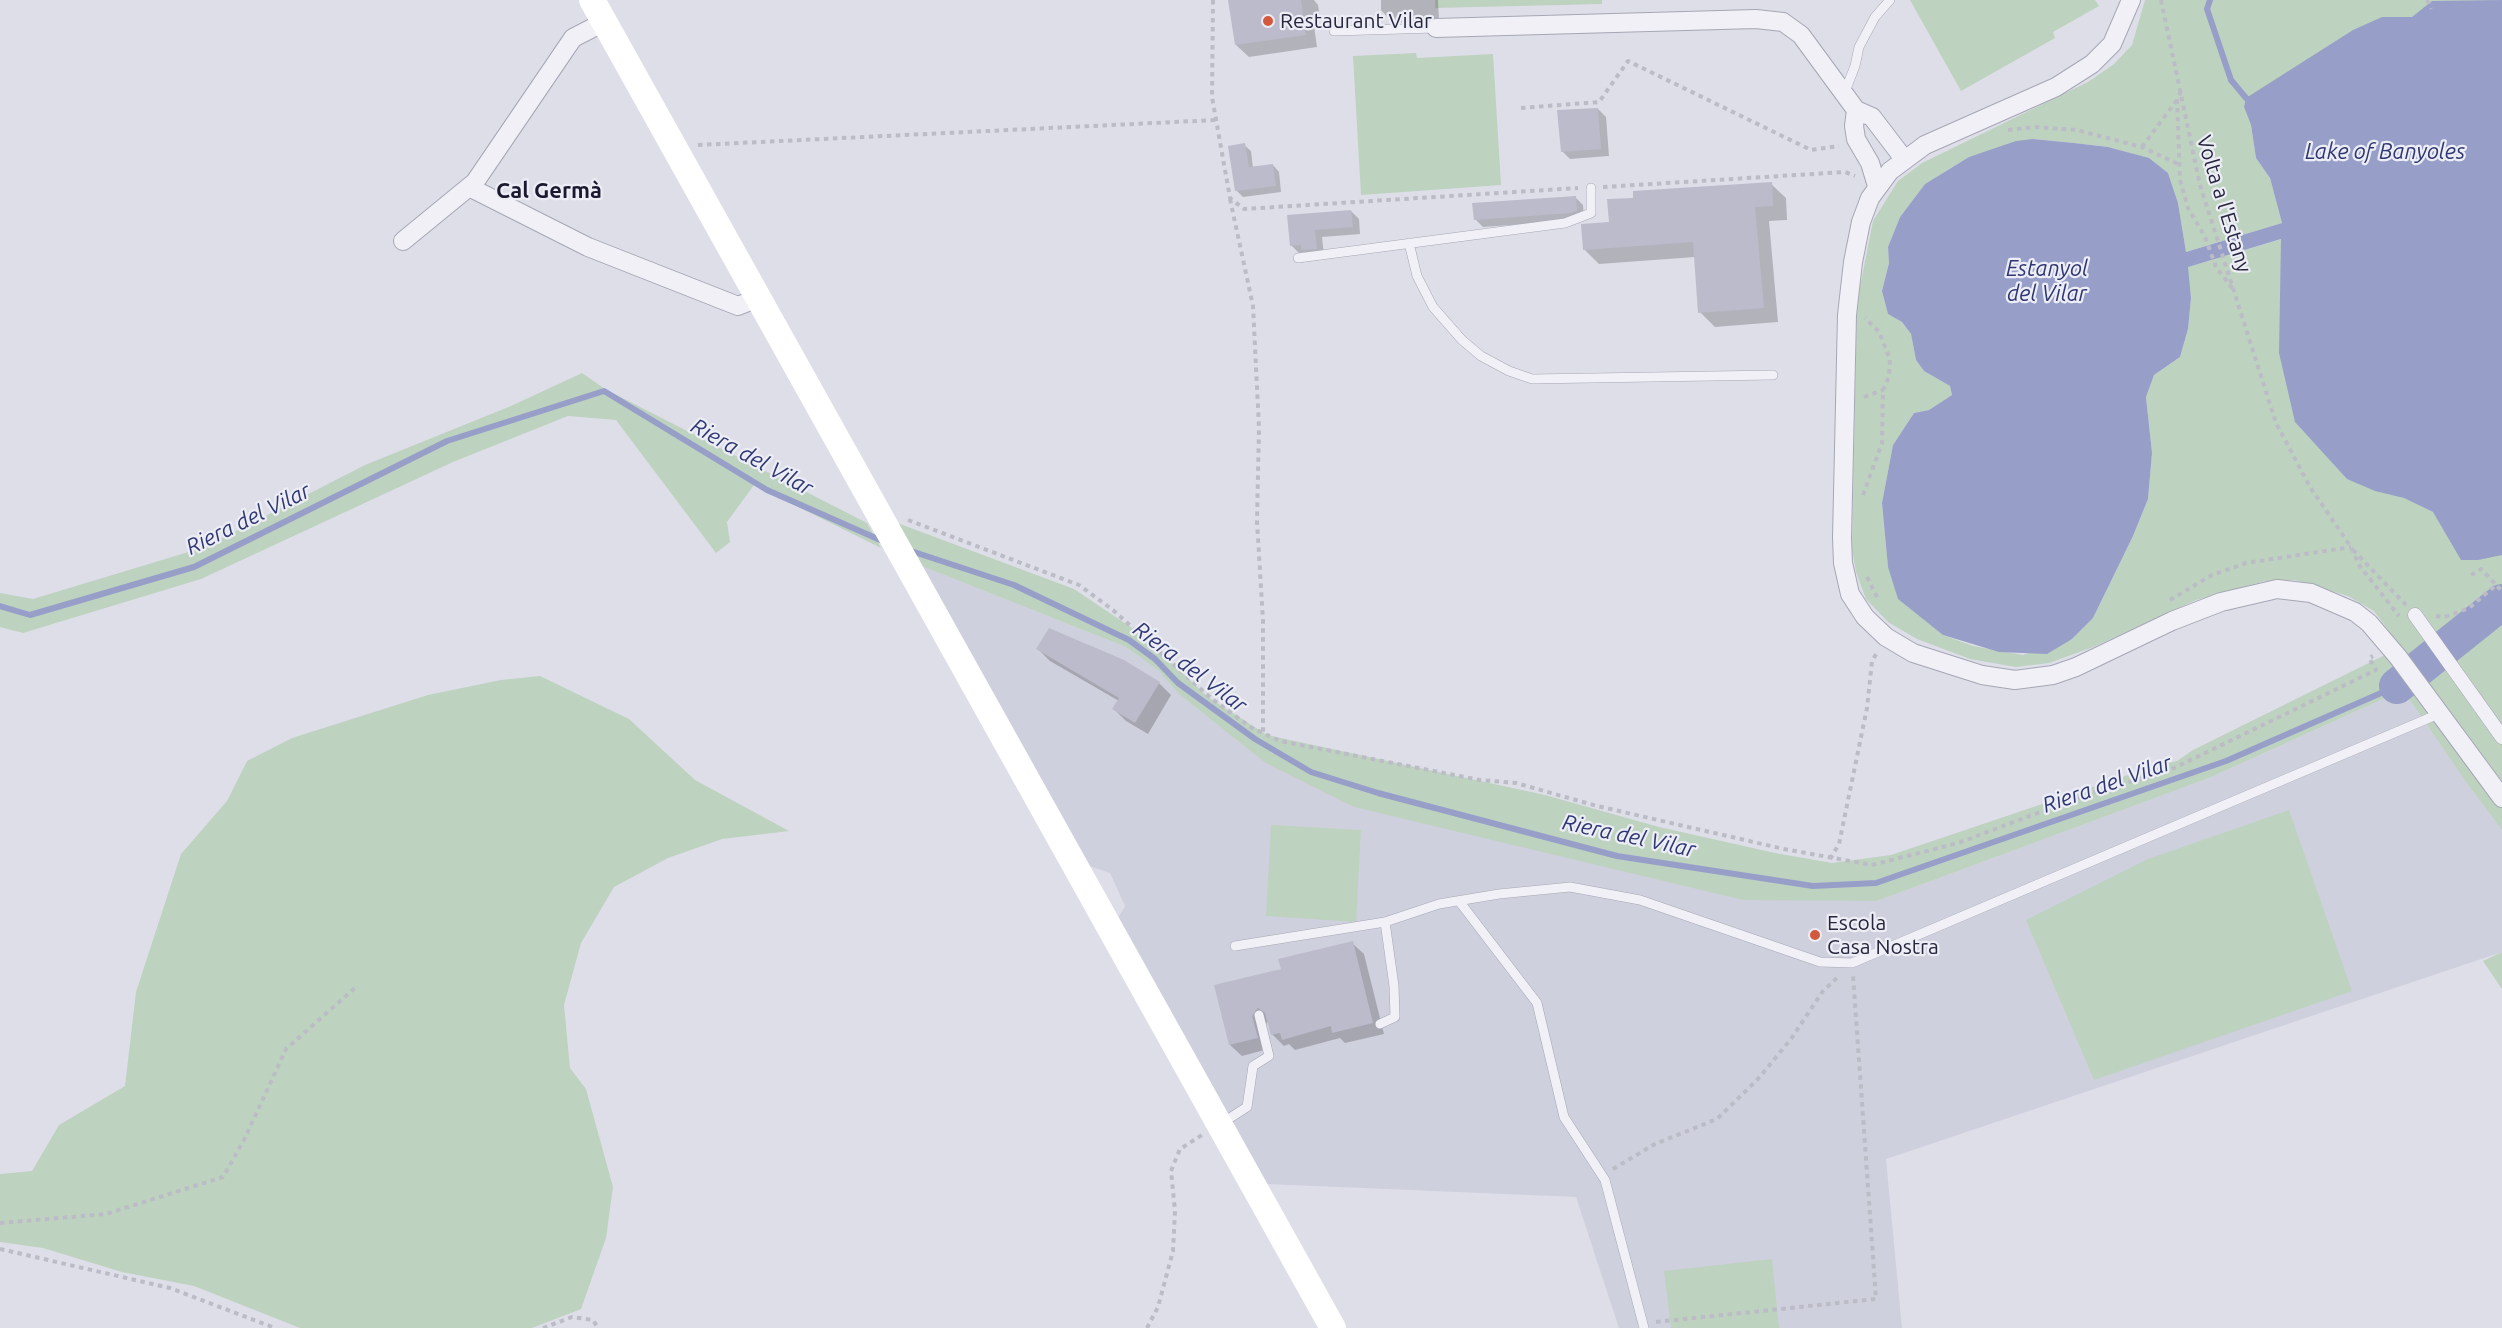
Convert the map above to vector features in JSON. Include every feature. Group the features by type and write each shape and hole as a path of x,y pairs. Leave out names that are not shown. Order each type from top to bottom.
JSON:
{"main road":[{"path":"591,0 1334,1328"}],"street":[{"path":"2131,0 2112,44 2092,64 2056,87 1925,145 1904,159 1877,186 1861,222 1853,262 1847,315 1842,538 1843,563 1850,594 1865,617 1886,637 1913,652 1982,675 2015,680 2053,675 2076,668 2172,621 2221,602 2277,589 2311,593 2355,612 2369,623 2441,713 2502,798"},
{"path":"1436,28 1756,19 1783,22 1801,35 1856,110 1872,117 1904,159"},
{"path":"403,241 469,187 573,38 604,22"},
{"path":"1856,110 1854,126 1856,139 1870,163 1877,186"},
{"path":"469,187 588,247 738,306 758,298"},
{"path":"2415,615 2502,737"}],"lane":[{"path":"1844,94 1855,66 1859,47 1875,17 1890,0"},
{"path":"1334,31 1436,28"},
{"path":"1298,258 1565,223 1591,213 1591,188"},
{"path":"1409,243 1417,276 1433,307 1481,356 1509,371 1532,379 1773,375"},
{"path":"1235,946 1385,922 1439,904 1570,887 1640,900 1820,962 1852,963 2441,713"},
{"path":"1459,901 1538,1003 1564,1117 1602,1175 1643,1326"},
{"path":"1380,1024 1395,1017 1394,986 1385,922"},
{"path":"1220,1124 1247,1107 1253,1066 1269,1056 1259,1015"}],"path":[{"path":"1213,0 1212,97 1253,306 1259,428 1257,521 1263,621 1263,734"},
{"name":"Volta a l'Estany","path":"2161,0 2169,47 2176,65 2181,90 2187,135 2276,423 2310,487 2350,547 2359,565 2400,617"},
{"path":"2427,0 2432,9"},
{"path":"1521,108 1599,102 1628,61 1810,150 1848,145"},
{"name":"Volta a l'Estany","path":"2181,90 2178,99 2178,164 2188,208 2205,237 2216,267 2235,291"},
{"path":"2142,147 2162,116 2178,99"},
{"path":"673,146 1216,120"},
{"path":"2004,131 2035,127 2077,130 2142,147 2178,164"},
{"path":"1230,198 1244,209 1845,172 1877,186"},
{"path":"1863,316 1879,332 1890,359 1889,377 1883,390 1882,443 1864,491 1863,502"},
{"path":"882,519 896,516 1079,585 1113,610 1212,699 1263,734 1280,741 1480,780 1516,783 1597,806 1830,859 1872,865 1888,863 1958,843 2153,773 2170,770 2376,670 2369,658 2390,648"},
{"path":"2163,604 2212,575 2246,563 2350,547"},
{"name":"Volta a l'Estany","path":"2350,547 2415,615"},
{"path":"1865,568 1879,602"},
{"path":"2471,575 2481,568 2502,591"},
{"path":"2415,615 2445,617 2469,608 2496,585"},
{"path":"1830,859 1839,844 1857,761 1867,708 1872,661 1886,637"},
{"path":"1602,1175 1655,1144 1717,1119 1758,1079 1791,1039 1823,991 1852,963"},
{"path":"1643,1326 1876,1299 1852,963"},
{"path":"0,1223 106,1214 223,1177 244,1140 286,1049 356,987"},
{"path":"1147,1328 1158,1307 1173,1251 1175,1211 1171,1172 1180,1149 1220,1124"},
{"path":"0,1249 170,1288 275,1328"},
{"path":"543,1328 572,1317 593,1320 598,1328"}],"shaded area":[{"name":"Escola Casa Nostra","path":"919,565 1126,647 1159,671 1179,694 1264,762 1877,901 2209,778 2403,690 2502,830 2502,952 1886,1159 1902,1328 1619,1328 1576,1197 1267,1184 1118,918 1125,906 1110,873 1089,866"}],"green space":[{"path":"1435,0 1602,0 1602,4 1435,8"},
{"path":"1910,0 2095,0 2099,6 2053,32 2055,38 1961,91"},
{"path":"2145,0 2495,0 2244,107 2251,125 2256,158 2270,178 2282,223 2186,252 2178,203 2168,173 2148,158 2108,147 2074,143 2033,139 1969,157 1925,184 1900,217 1888,247 1889,263 1882,291 1888,314 1902,322 1911,334 1916,360 1924,371 1950,386 1952,395 1929,410 1914,413 1893,445 1882,503 1888,567 1943,635 1973,646 2023,655 2072,639 2093,618 2133,536 2148,499 2152,453 2146,397 2154,375 2180,357 2188,329 2191,298 2187,267 2282,239 2280,335 2386,470 2405,498 2433,512 2502,504 2502,830 2403,690 2209,778 1877,901 1743,900 1354,807 1264,762 1179,694 1159,671 1126,647 919,565 892,521 1074,589 1138,632 1208,697 1267,735 1545,795 1659,827 1775,853 1832,863 1891,855 2155,766 2177,761 2193,750 2401,647 2374,611 2348,596 2295,580 2265,581 2196,600 2093,647 2049,663 2016,667 1970,659 1917,639 1888,622 1866,599 1856,572 1852,549 1857,302 1873,221 1898,181 1922,163 2088,82 2114,64 2132,45"},
{"path":"1416,53 1417,58 1493,54 1501,185 1361,195 1353,56"},
{"path":"582,373 605,389 867,523 881,548 754,485 727,522 730,542 716,553 616,420 568,416 453,462 201,579 23,633 0,627 0,593 33,599 205,547 365,465 511,406"},
{"path":"540,676 629,719 695,780 789,831 722,839 668,858 614,887 581,943 564,1005 570,1068 586,1089 613,1187 606,1238 581,1309 532,1328 300,1328 194,1286 122,1272 43,1248 0,1242 0,1174 32,1171 59,1125 125,1086 136,992 181,854 227,801 247,761 292,738 428,695 501,680"},
{"path":"2289,810 2352,991 2094,1080 2026,920 2148,859"},
{"path":"1271,825 1361,830 1356,922 1266,916"},
{"path":"2502,952 2502,989 2483,961"},
{"path":"1772,1259 1779,1328 1671,1328 1664,1271"}],"water":[{"path":"2502,0 2502,555 2478,560 2461,560 2433,512 2404,498 2375,491 2347,479 2295,422 2279,353 2281,239 2188,267 2191,298 2188,329 2180,357 2154,375 2146,397 2152,453 2148,499 2133,536 2093,618 2072,639 2047,654 1999,652 1943,635 1898,599 1888,567 1882,503 1893,445 1914,413 1929,410 1952,395 1950,386 1924,371 1916,360 1911,334 1902,322 1888,314 1882,291 1889,263 1888,247 1900,217 1925,184 1969,157 2016,141 2033,139 2074,143 2108,147 2149,158 2168,173 2178,203 2186,252 2282,223 2270,178 2256,158 2251,125 2244,107 2246,98 2353,30 2382,17 2412,17 2432,1"}],"building":[{"name":"Restaurant Vilar","path":"1228,0 1301,0 1306,35 1235,45"},
{"path":"1598,108 1601,149 1561,152 1557,110"},
{"path":"1245,143 1249,167 1273,164 1276,186 1235,191 1228,146"},
{"path":"1772,182 1773,206 1755,207 1764,308 1698,313 1693,242 1583,250 1581,224 1609,222 1607,199 1633,198 1633,191"},
{"path":"1576,196 1577,211 1571,213 1474,220 1472,203"},
{"path":"1351,210 1353,227 1315,230 1317,249 1301,250 1301,245 1290,246 1287,215"},
{"path":"1049,628 1124,660 1160,682 1135,723 1112,709 1119,698 1036,649"},
{"path":"1353,941 1373,1023 1332,1033 1331,1026 1282,1040 1280,1033 1271,1035 1265,1013 1258,1008 1252,1016 1258,1038 1229,1045 1214,985 1281,969 1278,959"}],"waterway":[{"path":"2210,0 2207,9 2231,80 2246,98"},
{"name":"Riera del Vilar","path":"0,606 30,615 194,567 447,441 604,391 767,490 887,543"},
{"name":"Riera del Vilar","path":"908,550 1014,585 1129,640 1155,659 1178,683 1255,739 1311,772 1378,793 1617,856 1813,886 1876,883 2226,761 2397,686"},
{"path":"2397,686 2502,602"}],"place":[{"name":"Restaurant Vilar","path":"1268,21"},
{"name":"Escola Casa Nostra","path":"1815,935"}],"district":[{"name":"Cal Germà","path":"549,191"}],"water label":[{"name":"Lake of Banyoles","path":"2385,152"},
{"name":"Estanyol del Vilar","path":"2047,282"}]}
